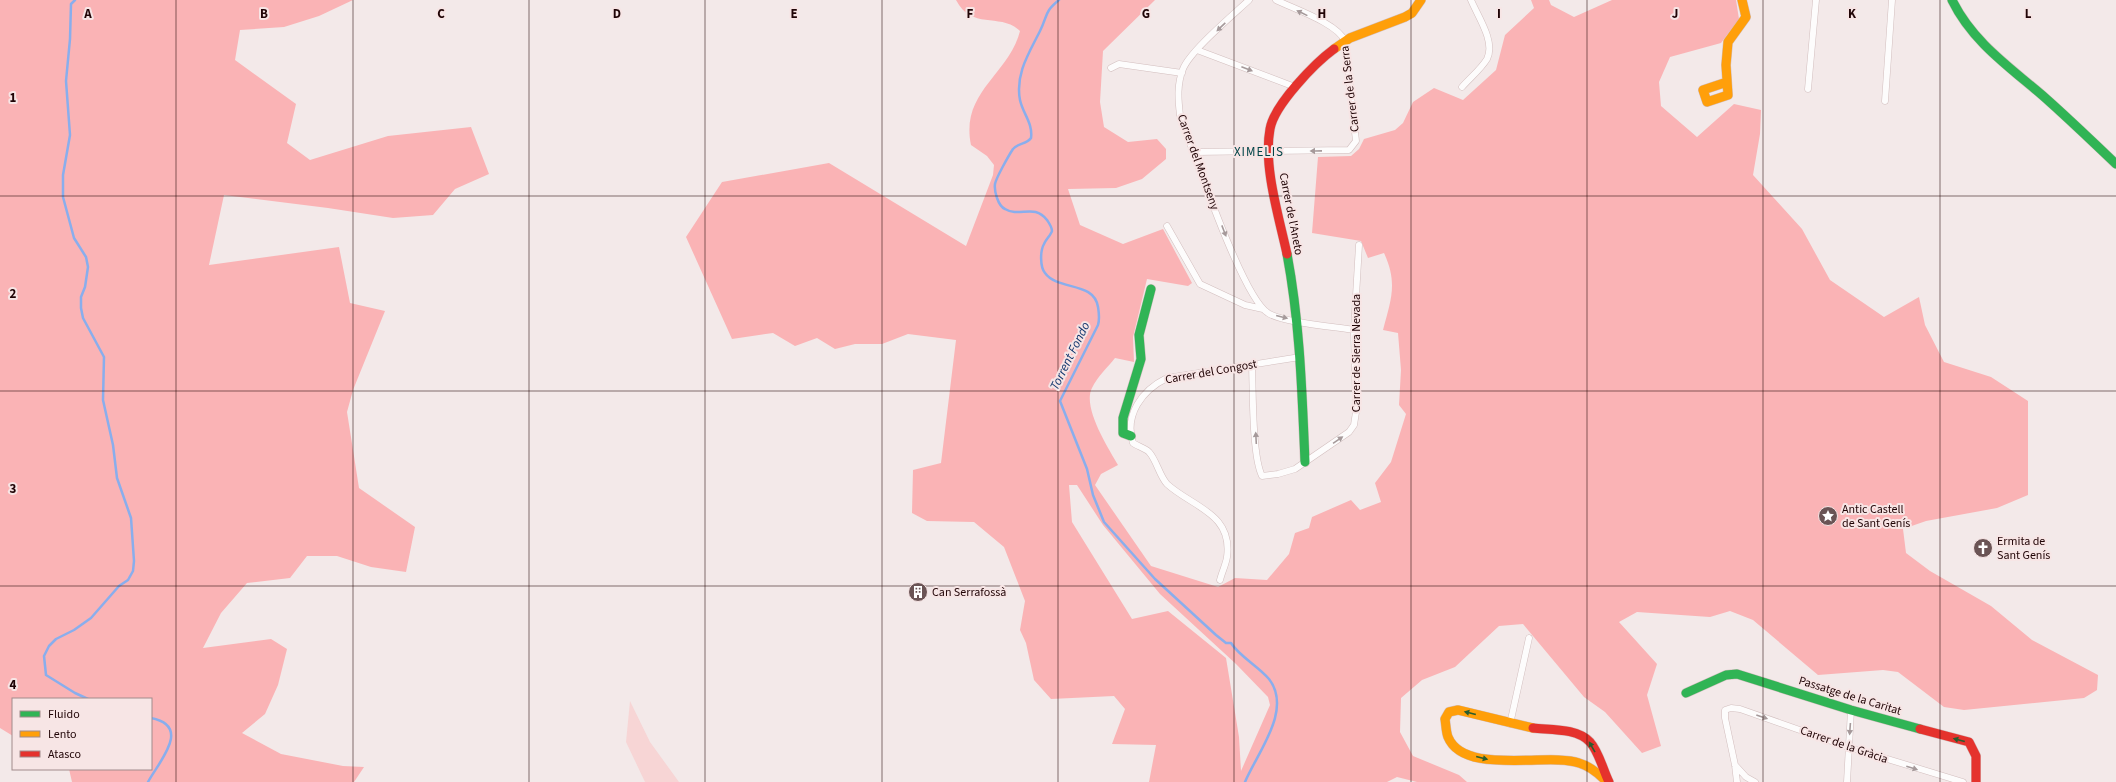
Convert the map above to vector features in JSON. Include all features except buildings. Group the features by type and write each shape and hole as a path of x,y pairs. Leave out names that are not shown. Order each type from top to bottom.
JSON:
{"street":[{"name":"Carrer del Montseny","path":"1249,0 1197,50 1183,67 1178,98 1180,115 1237,265 1263,309 1268,314 1296,321"},
{"name":"Carrer de la Serra","path":"1268,152 1349,150 1356,141 1345,41 1342,35 1333,27 1276,0"},
{"name":"Carrer de l'Aneto","path":"1306,462 1300,357 1293,287 1268,152 1270,127 1286,98 1308,71 1345,41 1368,30 1405,17 1412,13 1421,0"},
{"path":"1462,87 1487,59 1489,52 1487,37 1471,0"},
{"path":"1727,82 1724,65 1729,38 1739,28 1746,17 1742,0"},
{"path":"1808,89 1816,0"},
{"path":"1884,101 1892,0"},
{"path":"1947,0 1953,3 1987,49 2030,84 2116,164"},
{"path":"1197,50 1295,87"},
{"path":"1111,68 1119,64 1182,73"},
{"path":"1194,152 1268,152"},
{"path":"1167,226 1200,284 1245,305 1263,309"},
{"name":"Carrer de Sierra Nevada","path":"1252,365 1256,452 1258,469 1262,476 1278,474 1295,469 1349,432 1354,425 1356,412 1354,330 1359,245"},
{"path":"1151,289 1139,335 1141,359 1122,418 1123,433 1131,436 1133,443 1148,452 1165,481 1176,492 1218,519 1227,542 1227,558 1222,567 1220,580"},
{"path":"1296,321 1354,330"},
{"name":"Carrer del Congost","path":"1131,436 1130,419 1140,398 1154,384 1167,378 1300,357"},
{"path":"1510,724 1529,638"},
{"name":"Passatge de la Caritat","path":"1686,693 1726,675 1737,674 1851,710 1969,742 1975,748 1977,760 1976,782"},
{"name":"Carrer de la Gràcia","path":"1735,765 1725,718 1725,710 1731,708 1740,709 1848,748 1963,782"},
{"path":"1458,710 1510,724 1572,732 1583,736 1591,744 1608,782 1593,768 1573,761 1492,761 1468,755 1454,748 1447,737 1444,727 1445,719 1450,712 1458,710"},
{"path":"1847,782 1851,710"},
{"path":"1735,765 1737,782"},
{"path":"1735,765 1746,777 1755,782"}],"shaded area":[{"path":"0,0 353,0 319,16 284,27 240,30 235,60 296,104 287,143 310,160 388,136 471,127 489,174 455,189 433,215 393,218 224,195 209,265 339,247 350,303 385,311 353,390 347,412 359,488 415,527 406,572 371,567 337,556 307,556 290,578 247,583 221,613 203,648 271,639 287,649 278,685 265,714 242,733 281,754 343,766 364,767 354,782 72,782 69,770 152,770 152,698 12,698 12,735 0,728"},
{"path":"956,0 1155,0 1103,51 1100,102 1104,127 1128,142 1157,139 1166,149 1166,159 1142,179 1116,188 1068,189 1080,225 1123,244 1163,229 1192,283 1188,286 1147,279 1133,337 1134,362 1115,358 1092,388 1090,406 1093,416 1118,465 1101,474 1095,485 1151,566 1218,587 1235,578 1267,580 1289,554 1295,533 1309,528 1312,517 1351,500 1360,510 1381,502 1375,483 1391,462 1406,414 1399,405 1401,370 1398,333 1383,330 1392,292 1391,273 1388,264 1384,253 1368,258 1361,241 1312,233 1318,157 1351,156 1359,149 1364,139 1395,130 1403,123 1413,102 1434,88 1463,100 1496,70 1505,35 1534,8 1531,0 1549,0 1551,5 1574,17 1612,0 1736,0 1739,19 1721,43 1670,57 1659,82 1661,106 1697,137 1734,104 1761,110 1760,134 1753,175 1802,229 1830,280 1884,317 1919,297 1925,325 1944,362 1991,377 2028,401 2028,495 1997,508 1926,521 1903,529 1906,553 1930,571 1991,606 2032,640 2098,675 2097,690 2084,698 1964,710 1944,707 1898,672 1883,670 1818,675 1753,620 1730,611 1710,617 1637,612 1619,622 1657,664 1647,695 1661,746 1642,753 1605,712 1584,697 1523,624 1499,626 1455,667 1422,680 1401,698 1400,732 1413,756 1459,775 1467,782 1417,782 1397,777 1387,782 1149,782 1156,745 1112,744 1125,709 1114,696 1051,699 1034,680 1026,643 1020,630 1025,601 1004,547 974,522 927,521 912,513 913,470 941,463 956,340 908,334 882,344 855,344 835,349 817,338 795,346 773,333 732,339 686,237 722,182 829,163 966,246 993,175 994,165 987,156 971,145 969,127 972,111 987,85 1006,60 1020,31 1012,25 1004,22 978,18 970,15","holes":["1069,485 1077,485 1103,525 1160,594 1236,664 1268,697 1270,705 1241,771 1239,737 1226,658 1168,611 1132,619 1072,522"]},
{"path":"630,701 650,742 679,782 645,782 626,742"}],"waterway":[{"path":"75,0 71,4 70,39 66,81 70,135 63,175 63,197 74,238 86,257 88,267 85,287 81,297 81,308 83,318 104,357 103,400 113,445 117,478 131,518 134,561 133,571 128,580 119,586 91,618 74,630 56,639 49,646 44,656 46,675 86,698"},
{"name":"Torrent Fondo","path":"1059,0 1049,11 1024,64 1019,81 1021,105 1031,128 1031,138 1015,147 1011,152 996,181 996,194 998,202 1005,209 1016,212 1037,212 1047,220 1052,231 1045,242 1042,251 1041,263 1043,270 1051,279 1090,293 1095,299 1098,307 1098,325 1060,401 1087,469 1093,495 1104,522 1155,579 1216,635 1226,643 1231,643 1234,648 1260,670 1269,679 1275,691 1277,704 1275,718 1264,745 1245,782"},
{"path":"148,782 164,756 169,746 171,737 170,729 163,722 152,718"}],"traffic: fast":[{"path":"1952,0 1960,15 1980,40 2004,63 2051,103 2116,164"},
{"path":"1287,254 1298,332 1305,462"},
{"path":"1131,436 1123,433 1123,418 1141,359 1139,335 1151,289"},
{"path":"1686,693 1726,675 1737,674 1851,710 1920,729"}],"traffic: slow":[{"path":"1334,49 1350,38 1405,17 1412,13 1421,0"},
{"path":"1727,82 1703,90 1707,102 1728,95 1726,65 1728,42 1746,17 1742,0"},
{"path":"1533,728 1458,710 1449,712 1445,719 1448,737 1457,749 1471,756 1508,760 1565,760 1579,763 1591,768 1607,782"}],"traffic: jam":[{"path":"1287,254 1270,175 1268,143 1270,129 1279,108 1296,85 1334,49"},
{"path":"1533,728 1563,730 1585,737 1596,751 1609,782"},
{"path":"1920,729 1969,742 1976,756 1976,782"}],"place":[{"name":"Antic Castell de Sant Genís","path":"1828,516"},
{"name":"Ermita de Sant Genís","path":"1983,548"},
{"name":"Can Serrafossà","path":"918,592"}],"district":[{"name":"XIMELIS","path":"1259,152"}]}
